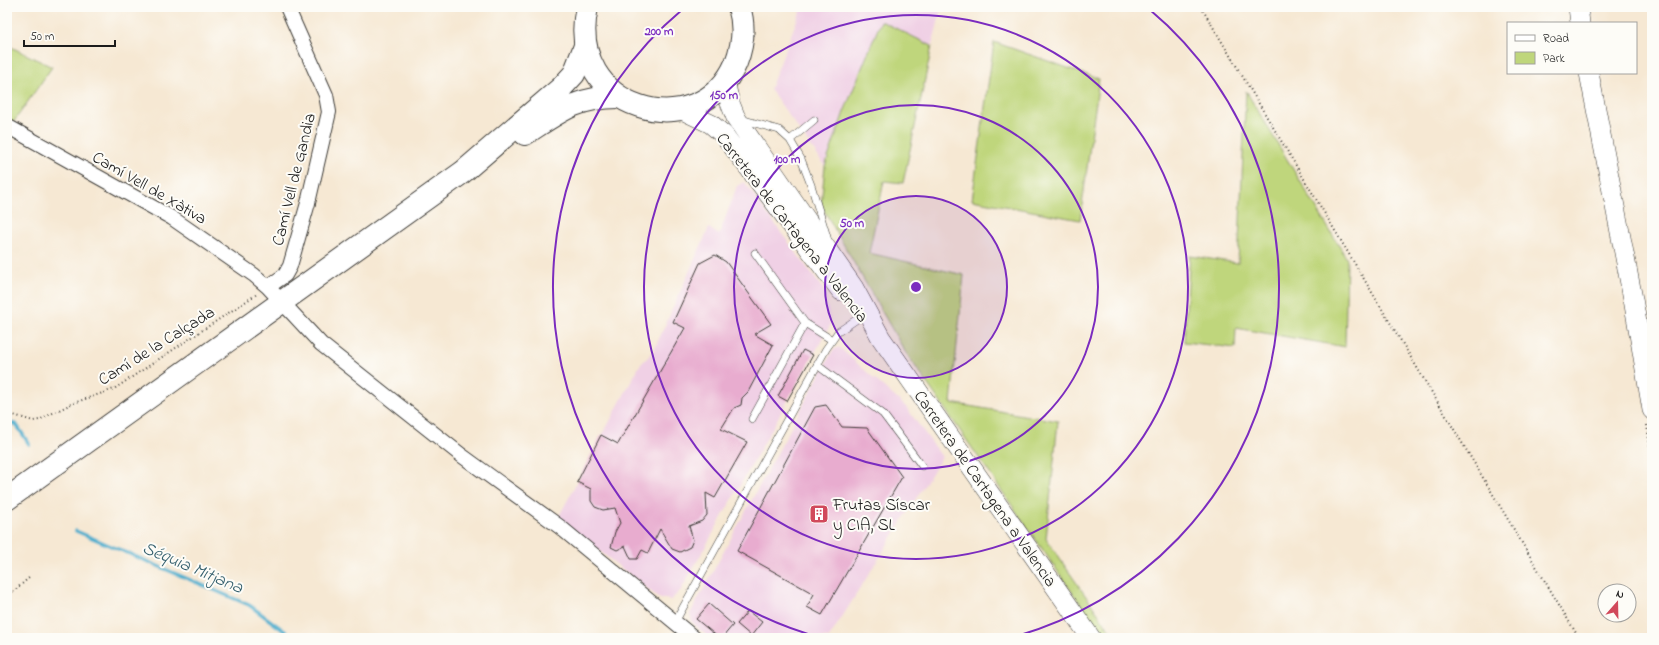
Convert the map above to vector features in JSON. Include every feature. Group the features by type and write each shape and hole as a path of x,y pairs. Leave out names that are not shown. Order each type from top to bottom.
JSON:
{"highway":[{"path":"587,7 584,33 585,46 597,75 607,87 619,97 633,105 664,111 680,109 705,99 725,81 733,69 742,42 743,28 739,7"},
{"path":"463,172 562,87 574,74 585,46"},
{"path":"7,499 276,295 463,172 561,111 577,103 590,99 619,97"}],"main road":[{"path":"1578,7 1580,22"},
{"path":"1589,74 1626,263 1652,410"},
{"name":"Carretera de Cartagena a Valencia","path":"725,81 730,103 736,118 854,288 882,338 1091,638"},
{"name":"Carretera de Cartagena a Valencia","path":"680,109 711,124 724,135 860,317 882,338"}],"street":[{"name":"Camí Vell de Gandia","path":"276,295 290,266 308,202 329,112 326,95 287,7"},
{"name":"Camí Vell de Xàtiva","path":"7,126 172,218 203,239 276,295 321,344 461,455 560,527 694,638"}],"lane":[{"path":"736,118 770,126 785,134 790,140 801,159 811,184 816,206 834,260"},
{"path":"790,140 814,120"},
{"path":"755,253 805,324 832,340"},
{"path":"675,622 832,340 838,332 860,317"},
{"path":"752,419 805,324"},
{"path":"817,365 883,414 922,466"}],"path":[{"path":"1201,7 1579,638"},
{"name":"Camí de la Calçada","path":"7,413 33,421 39,420 71,404 114,389 276,295"},
{"path":"7,597 30,577"}],"shaded area":[{"path":"802,7 942,7 932,46 881,21 844,112 825,166 770,89"},
{"path":"744,182 825,292 831,324 681,590 671,600 659,598 558,518 640,365 653,352 709,228 719,235 737,186"},
{"path":"839,347 906,407 942,457 829,638 709,638 692,622 690,614 833,350"}],"green space":[{"path":"881,21 932,46 903,183 884,181 869,253 964,275 951,403 1058,421 1046,539 1115,638 1104,638 904,350 821,205 825,166 844,112"},
{"path":"994,42 1099,79 1080,220 972,200"},
{"path":"7,45 52,67 13,123 7,121"},
{"path":"1246,91 1347,259 1345,347 1236,328 1235,348 1184,342 1190,256 1238,263"}],"building":[{"path":"715,255 726,262 771,324 754,334 773,345 748,392 742,398 741,405 734,408 721,429 747,442 715,498 706,493 707,515 702,521 689,526 693,540 690,547 680,552 672,549 660,529 648,553 642,550 637,559 631,559 625,546 617,550 611,547 615,532 620,523 615,508 603,510 595,507 591,501 591,489 577,482 601,435 618,444 685,328 673,322 700,263"},
{"path":"803,350 813,355 787,401 778,396"},
{"name":"Frutas Síscar y CIA, SL","path":"826,405 842,427 867,428 902,477 822,615 807,607 814,594 737,551 815,407"},
{"path":"709,604 733,625 722,638 719,638 696,619"},
{"path":"748,611 762,622 751,636 737,624"}],"waterway":[{"name":"Séquia Mitjana","path":"7,423 16,424 29,444"},
{"name":"Séquia Mitjana","path":"76,531 249,605 294,638"}],"place":[{"name":"Frutas Síscar y CIA, SL","path":"819,514"}]}
